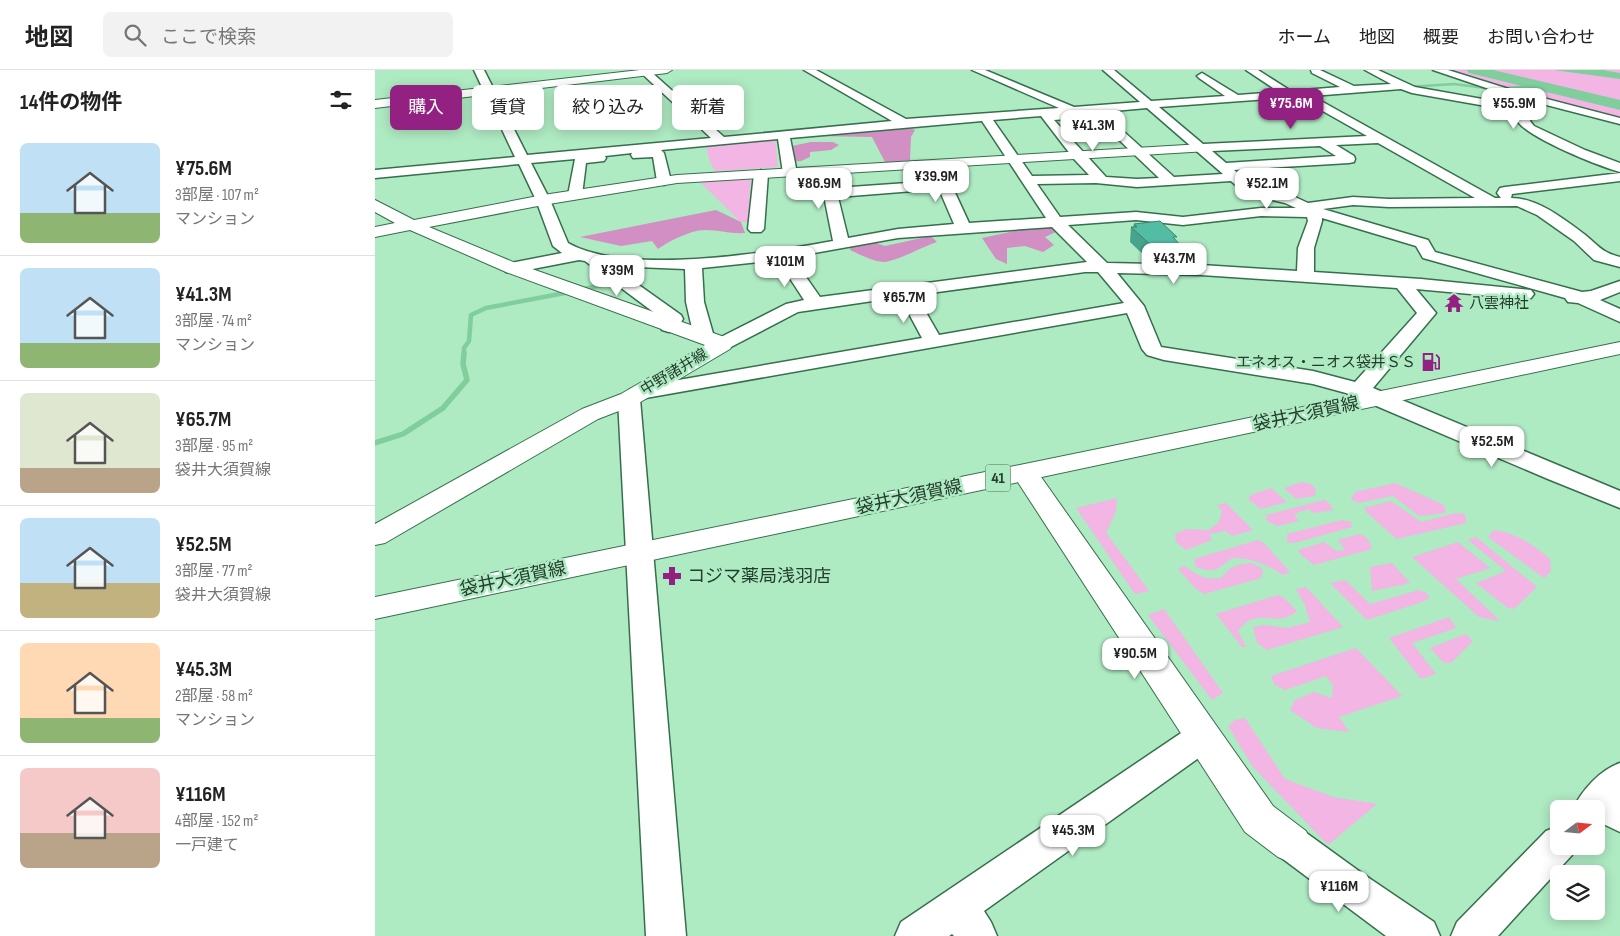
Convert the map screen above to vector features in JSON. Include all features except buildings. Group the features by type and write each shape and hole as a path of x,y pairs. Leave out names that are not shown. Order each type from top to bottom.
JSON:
{"main road":[{"path":"536,85 645,71 667,70"},
{"path":"375,104 472,93"},
{"path":"375,232 543,200 664,181 1203,148"},
{"name":"中野諸井線","path":"375,205 411,225 512,268 669,326 713,340"},
{"name":"中野諸井線","path":"375,536 590,414 634,396 713,340"},
{"name":"袋井大須賀線","path":"375,608 1025,473 1370,395 1620,348"},
{"path":"1025,473 1259,819 1292,844"}],"street":[{"path":"479,70 486,85"},
{"path":"809,70 904,124"},
{"path":"977,70 1074,111"},
{"path":"1108,70 1203,148 1251,191 1290,200 1309,210 1422,243 1429,255 1580,297 1620,316"},
{"path":"1251,70 1380,139 1491,202"},
{"path":"1370,70 1405,87 1523,109 1557,109 1619,120"},
{"path":"1438,70 1508,92 1619,120"},
{"path":"645,71 721,140"},
{"path":"1315,71 1353,90"},
{"path":"1202,76 1235,98"},
{"path":"1389,80 1413,78"},
{"path":"375,174 783,134 1235,98 1405,87"},
{"path":"1523,109 1527,112 1524,122 1530,128 1581,153 1620,168"},
{"path":"1171,181 1098,114 1046,117 1077,156 1101,181 1171,181 1235,177"},
{"path":"986,118 1056,222 1116,281 1135,306 1149,345 1154,351 1293,376 1314,376 1370,395 1620,500"},
{"path":"508,130 543,200 561,246 584,256 674,319 669,326"},
{"path":"783,134 790,173"},
{"path":"1203,148 1380,139"},
{"path":"1224,167 1349,158 1323,142"},
{"path":"575,195 579,160 659,153 664,181"},
{"path":"1596,158 1620,159"},
{"path":"935,164 964,229"},
{"path":"826,171 841,244"},
{"path":"756,229 761,174"},
{"path":"1620,177 1505,191 1504,193 1519,202 1543,212 1579,238 1599,257 1620,262"},
{"path":"1028,180 1099,179"},
{"path":"830,193 944,185"},
{"path":"512,268 584,256 644,264 693,262 782,254 890,234 1136,216 1183,221 1261,212 1309,210 1353,201 1389,203 1519,202"},
{"path":"1305,277 1306,248 1315,221 1309,210"},
{"path":"782,254 815,303"},
{"path":"693,262 695,302 713,340 792,308 815,303 1085,267 1201,270 1402,283 1568,298 1594,296 1620,286"},
{"path":"1370,395 1427,313 1402,283"},
{"path":"905,291 933,341"},
{"path":"666,936 639,553 634,396 1135,306"},
{"path":"915,936 967,921 1202,737"},
{"path":"1292,844 1349,887 1420,936"},
{"path":"1471,936 1550,853"}],"shaded area":[{"path":"1438,70 1620,70 1620,120"},
{"path":"1554,70 1603,70 1620,73 1620,79"},
{"path":"909,128 915,130 911,137 910,160 886,164 819,167 885,162 872,137 813,136 819,133"},
{"path":"775,138 778,167 715,171 710,162 706,146"},
{"path":"811,142 833,142 839,145 831,150 810,152 810,157 801,161 788,162 792,146"},
{"path":"751,177 748,222 741,222 698,180"},
{"path":"716,210 741,222 745,233 699,230 680,237 658,249 652,241 621,246 580,237"},
{"path":"1033,227 1049,227 1058,231 1045,237 1054,245 1043,252 1025,246 1007,248 1007,264 996,259 982,238"},
{"path":"931,236 937,242 884,262 850,250 851,242 865,239 885,246"},
{"path":"1302,482 1310,484 1316,489 1314,496 1296,499 1284,488"},
{"path":"1395,483 1444,505 1446,513 1419,516 1393,496 1358,503 1351,499 1355,492"},
{"path":"1271,488 1287,502 1261,509 1249,500 1250,495"},
{"path":"1117,498 1116,511 1106,533 1149,591 1135,594 1076,508"},
{"path":"1324,500 1330,504 1333,510 1314,513 1308,509 1294,514 1299,521 1277,526 1267,521 1266,515"},
{"path":"1391,501 1421,522 1456,513 1465,514 1466,523 1397,539 1366,512 1364,508"},
{"path":"1226,503 1253,530 1232,536 1226,531 1209,534 1212,540 1186,550 1176,542 1175,534 1186,529 1209,530 1219,522 1222,511 1217,505"},
{"path":"1342,520 1351,522 1352,527 1294,543 1287,542 1287,534"},
{"path":"1494,530 1524,540 1537,549 1550,559 1551,571 1544,578 1488,537"},
{"path":"1359,534 1368,539 1372,549 1314,565 1301,555 1298,550 1324,542 1337,551 1345,550 1338,540"},
{"path":"1476,537 1537,587 1514,609 1508,608 1476,583 1506,571 1468,540"},
{"path":"1258,540 1264,543 1290,572 1283,575 1259,562 1240,558 1232,558 1219,568 1212,570 1196,567 1194,559"},
{"path":"1458,542 1490,568 1456,579 1500,621 1479,617 1412,557"},
{"path":"1251,563 1260,567 1263,571 1261,578 1204,594 1195,588 1178,569 1185,566 1202,576 1221,578 1235,566"},
{"path":"1392,563 1410,583 1372,591 1370,567"},
{"path":"1345,580 1370,604 1419,590 1427,593 1429,598 1367,620 1330,583"},
{"path":"1306,587 1343,627 1267,650 1257,643 1253,627 1264,625 1287,628 1310,622 1305,605 1296,589"},
{"path":"1278,595 1284,598 1297,611 1281,618 1260,618 1245,623 1238,631 1246,647 1242,647 1216,614"},
{"path":"1164,609 1223,693 1212,700 1148,615"},
{"path":"1449,617 1456,628 1412,643 1436,674 1421,679 1389,638"},
{"path":"1466,634 1473,641 1451,663 1443,662 1430,648"},
{"path":"1356,648 1402,696 1339,717 1349,732 1317,728 1290,710 1295,700 1314,692 1332,698 1333,685 1326,676 1285,690 1275,685 1271,676"},
{"path":"1245,718 1285,779 1333,797 1377,804 1328,845 1253,767 1228,726 1235,720"}],"waterway":[{"path":"1474,70 1620,105"},
{"path":"1407,87 1454,84 1493,89 1535,86"},
{"path":"580,290 623,280 637,271"},
{"path":"464,353 464,348 469,341 471,315 486,308 570,292"},
{"path":"375,443 403,434 443,408 467,380 463,364 464,353"}],"place":[{"name":"八雲神社","path":"1454,303"},
{"name":"エネオス・ニオス袋井ＳＳ","path":"1431,362"},
{"name":"コジマ薬局浅羽店","path":"672,576"}]}
